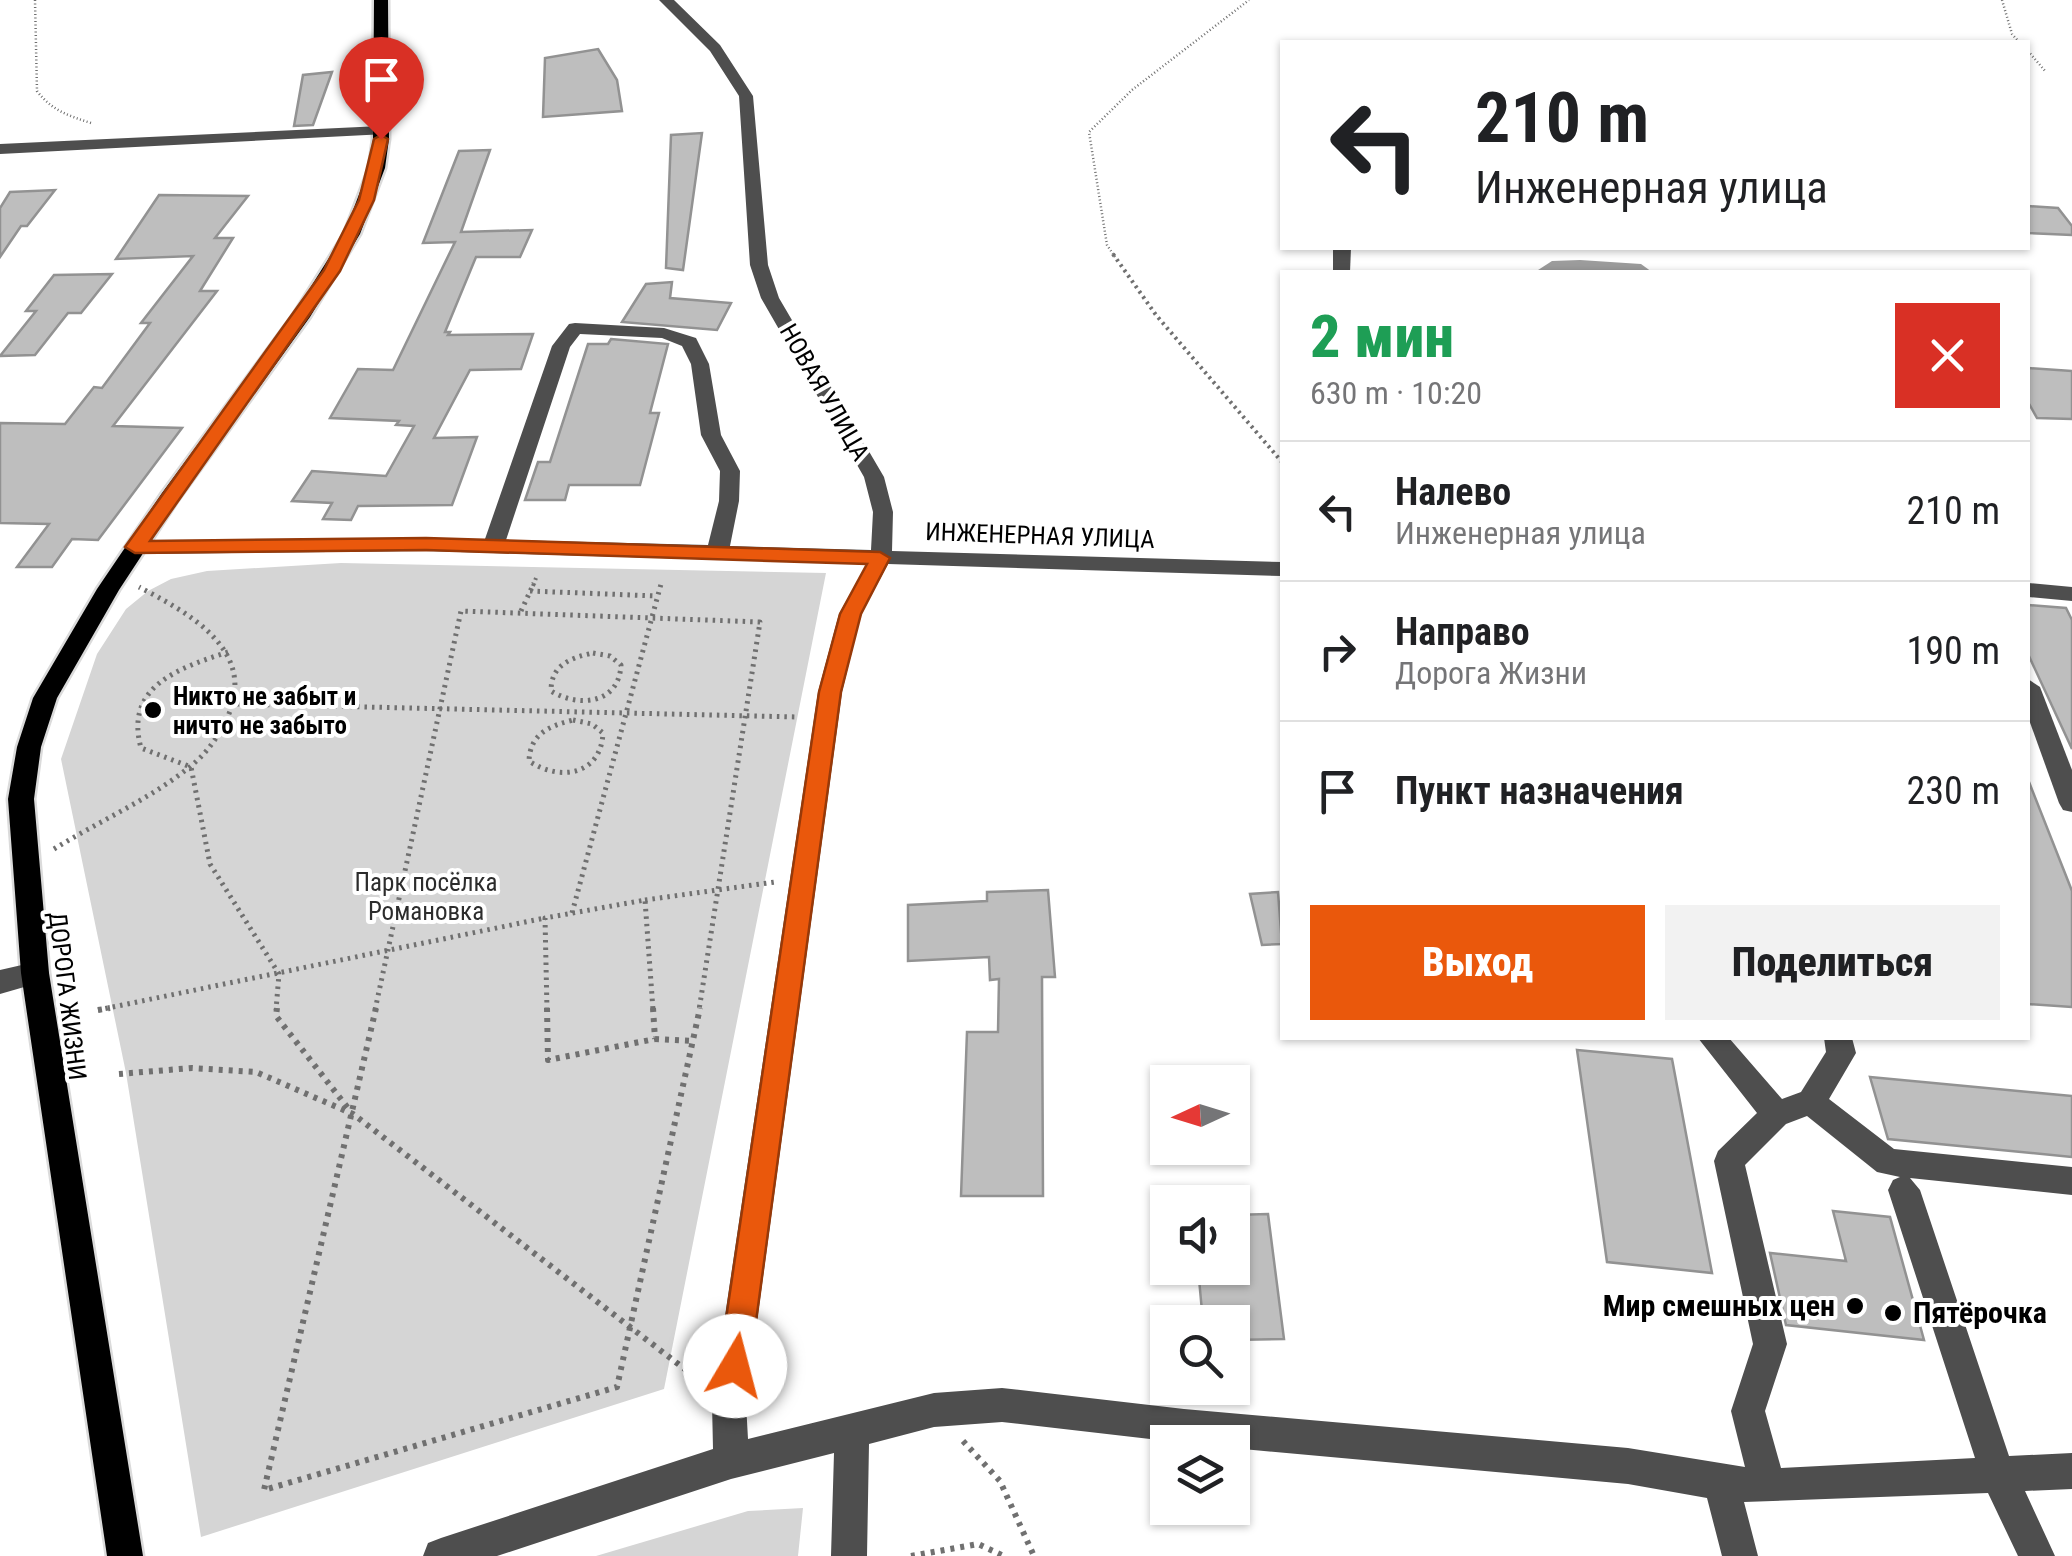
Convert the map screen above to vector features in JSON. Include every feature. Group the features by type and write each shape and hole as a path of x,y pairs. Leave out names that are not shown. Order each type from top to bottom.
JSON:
{"main road":[{"name":"ДОРОГА ЖИЗНИ","path":"125,1556 35,974 21,799 29,747 46,698 73,646 135,547 332,271 366,200 377,168 381,131 384,49 380,0"}],"street":[{"name":"НОВАЯ УЛИЦА","path":"666,0 715,48 746,96 759,265 770,298 874,477 883,512 880,558 850,614 826,718 730,1403 731,1460"},
{"path":"0,149 381,131"},
{"path":"493,546 562,346 575,328 664,333 689,342 700,364 711,435 730,471 729,500 717,554"},
{"name":"ИНЖЕНЕРНАЯ УЛИЦА","path":"135,547 493,546 1280,569"},
{"path":"2030,590 2072,594"},
{"path":"2030,692 2072,802"},
{"path":"0,982 35,974"},
{"path":"1714,1040 1776,1114"},
{"path":"1768,1486 1748,1411 1770,1344 1729,1160 1776,1114 1812,1102 1841,1054 1838,1040"},
{"path":"1812,1102 1888,1162 2072,1181"},
{"path":"1904,1190 1998,1475 2036,1556"},
{"path":"440,1556 731,1460 934,1410 1002,1404 1184,1426 1628,1466 1721,1483 1768,1486 2072,1470"},
{"path":"849,1556 852,1430"},
{"path":"1721,1483 1740,1556"}],"path":[{"path":"34,0 40,30 30,82 40,102 66,116 114,129 133,141"},
{"path":"1249,0 1132,90 1088,132 1107,245 1156,315 1280,460"},
{"path":"2002,0 2017,40"},
{"path":"2030,53 2046,72"},
{"path":"520,613 536,578"},
{"path":"46,854 191,767 236,704 239,676 228,652 185,612 132,583"},
{"path":"572,913 661,584"},
{"path":"530,591 658,596"},
{"path":"461,611 652,618 760,622 721,889 618,1387 264,1490 353,1114 461,611"},
{"path":"191,767 141,748 134,731 136,712 168,674 228,652"},
{"path":"574,656 610,656 621,665 623,678 615,690 599,700 562,700 551,691 550,678 558,666 574,656"},
{"path":"623,678 636,678"},
{"path":"574,720 580,703"},
{"path":"236,704 826,718"},
{"path":"574,720 592,724 603,734 604,747 596,761 579,771 559,775 540,772 529,762 528,748 537,734 554,724 574,720"},
{"path":"604,747 617,747"},
{"path":"191,767 210,864 279,974 276,1016 353,1114 730,1403"},
{"path":"98,1010 545,918 804,878"},
{"path":"644,900 656,1039"},
{"path":"545,918 548,1060 656,1039 692,1041"},
{"path":"120,1074 192,1068 256,1072 353,1114"},
{"path":"934,1410 1000,1482 1034,1556"},
{"path":"911,1556 978,1544 1004,1556"}],"green space":[{"name":"Парк посёлка Романовка","path":"341,563 826,573 664,1389 201,1537 126,1073 61,759 97,654 126,609 148,591 171,579 207,571"},
{"path":"803,1508 798,1556 596,1556 748,1511"}],"shaded area":[{"path":"1552,261 1641,264 1649,270 1538,270"}],"building":[{"path":"598,49 617,80 622,111 543,117 545,58"},
{"path":"332,72 313,125 294,126 303,75"},
{"path":"702,133 683,270 666,268 671,135"},
{"path":"490,150 461,232 532,230 520,257 476,257 445,332 533,334 521,369 470,370 434,438 477,437 452,505 358,506 351,520 323,519 332,503 292,501 312,471 386,476 414,426 396,425 399,421 330,418 358,369 393,370 455,242 423,243 459,151"},
{"path":"55,190 27,226 21,226 0,257 0,208 10,192"},
{"path":"159,195 248,196 215,238 233,238 200,291 217,291 113,426 182,428 98,540 72,539 52,567 17,567 49,524 0,523 0,423 65,424 94,387 102,388 150,323 141,323 193,256 116,259"},
{"path":"2030,206 2058,208 2072,226 2072,235 2030,233"},
{"path":"112,274 81,313 68,313 35,355 0,356 36,311 26,311 54,275"},
{"path":"672,282 670,298 731,303 717,330 622,322 646,284"},
{"path":"611,339 668,344 650,413 659,413 640,485 569,485 565,500 525,500 538,462 550,462 588,344 608,344"},
{"path":"2030,368 2072,371 2072,419 2037,418 2030,406"},
{"path":"2030,605 2066,608 2072,620 2072,749 2030,658"},
{"path":"2030,785 2072,891 2072,1007 2030,1004"},
{"path":"1048,890 1055,977 1042,977 1043,1196 961,1196 967,1032 998,1032 999,979 990,980 989,957 908,961 908,905 987,901 987,892"},
{"path":"1278,892 1280,944 1262,945 1250,894"},
{"path":"1577,1050 1672,1059 1712,1273 1607,1262"},
{"path":"1870,1077 2072,1096 2072,1157 1888,1139"},
{"path":"1833,1211 1890,1217 1924,1340 1786,1325 1770,1253 1846,1261"},
{"path":"1250,1214 1268,1214 1284,1339 1250,1340 1250,1305 1201,1305 1200,1285 1250,1285"}],"place":[{"name":"Никто не забыт и ничто не забыто","path":"153,710"},
{"name":"Мир смешных цен","path":"1855,1306"},
{"name":"Пятёрочка","path":"1893,1313"}],"route":[{"path":"381,139 377,168 366,200 332,271 135,547 426,544 880,558 850,614 830,692 735,1366"}]}
